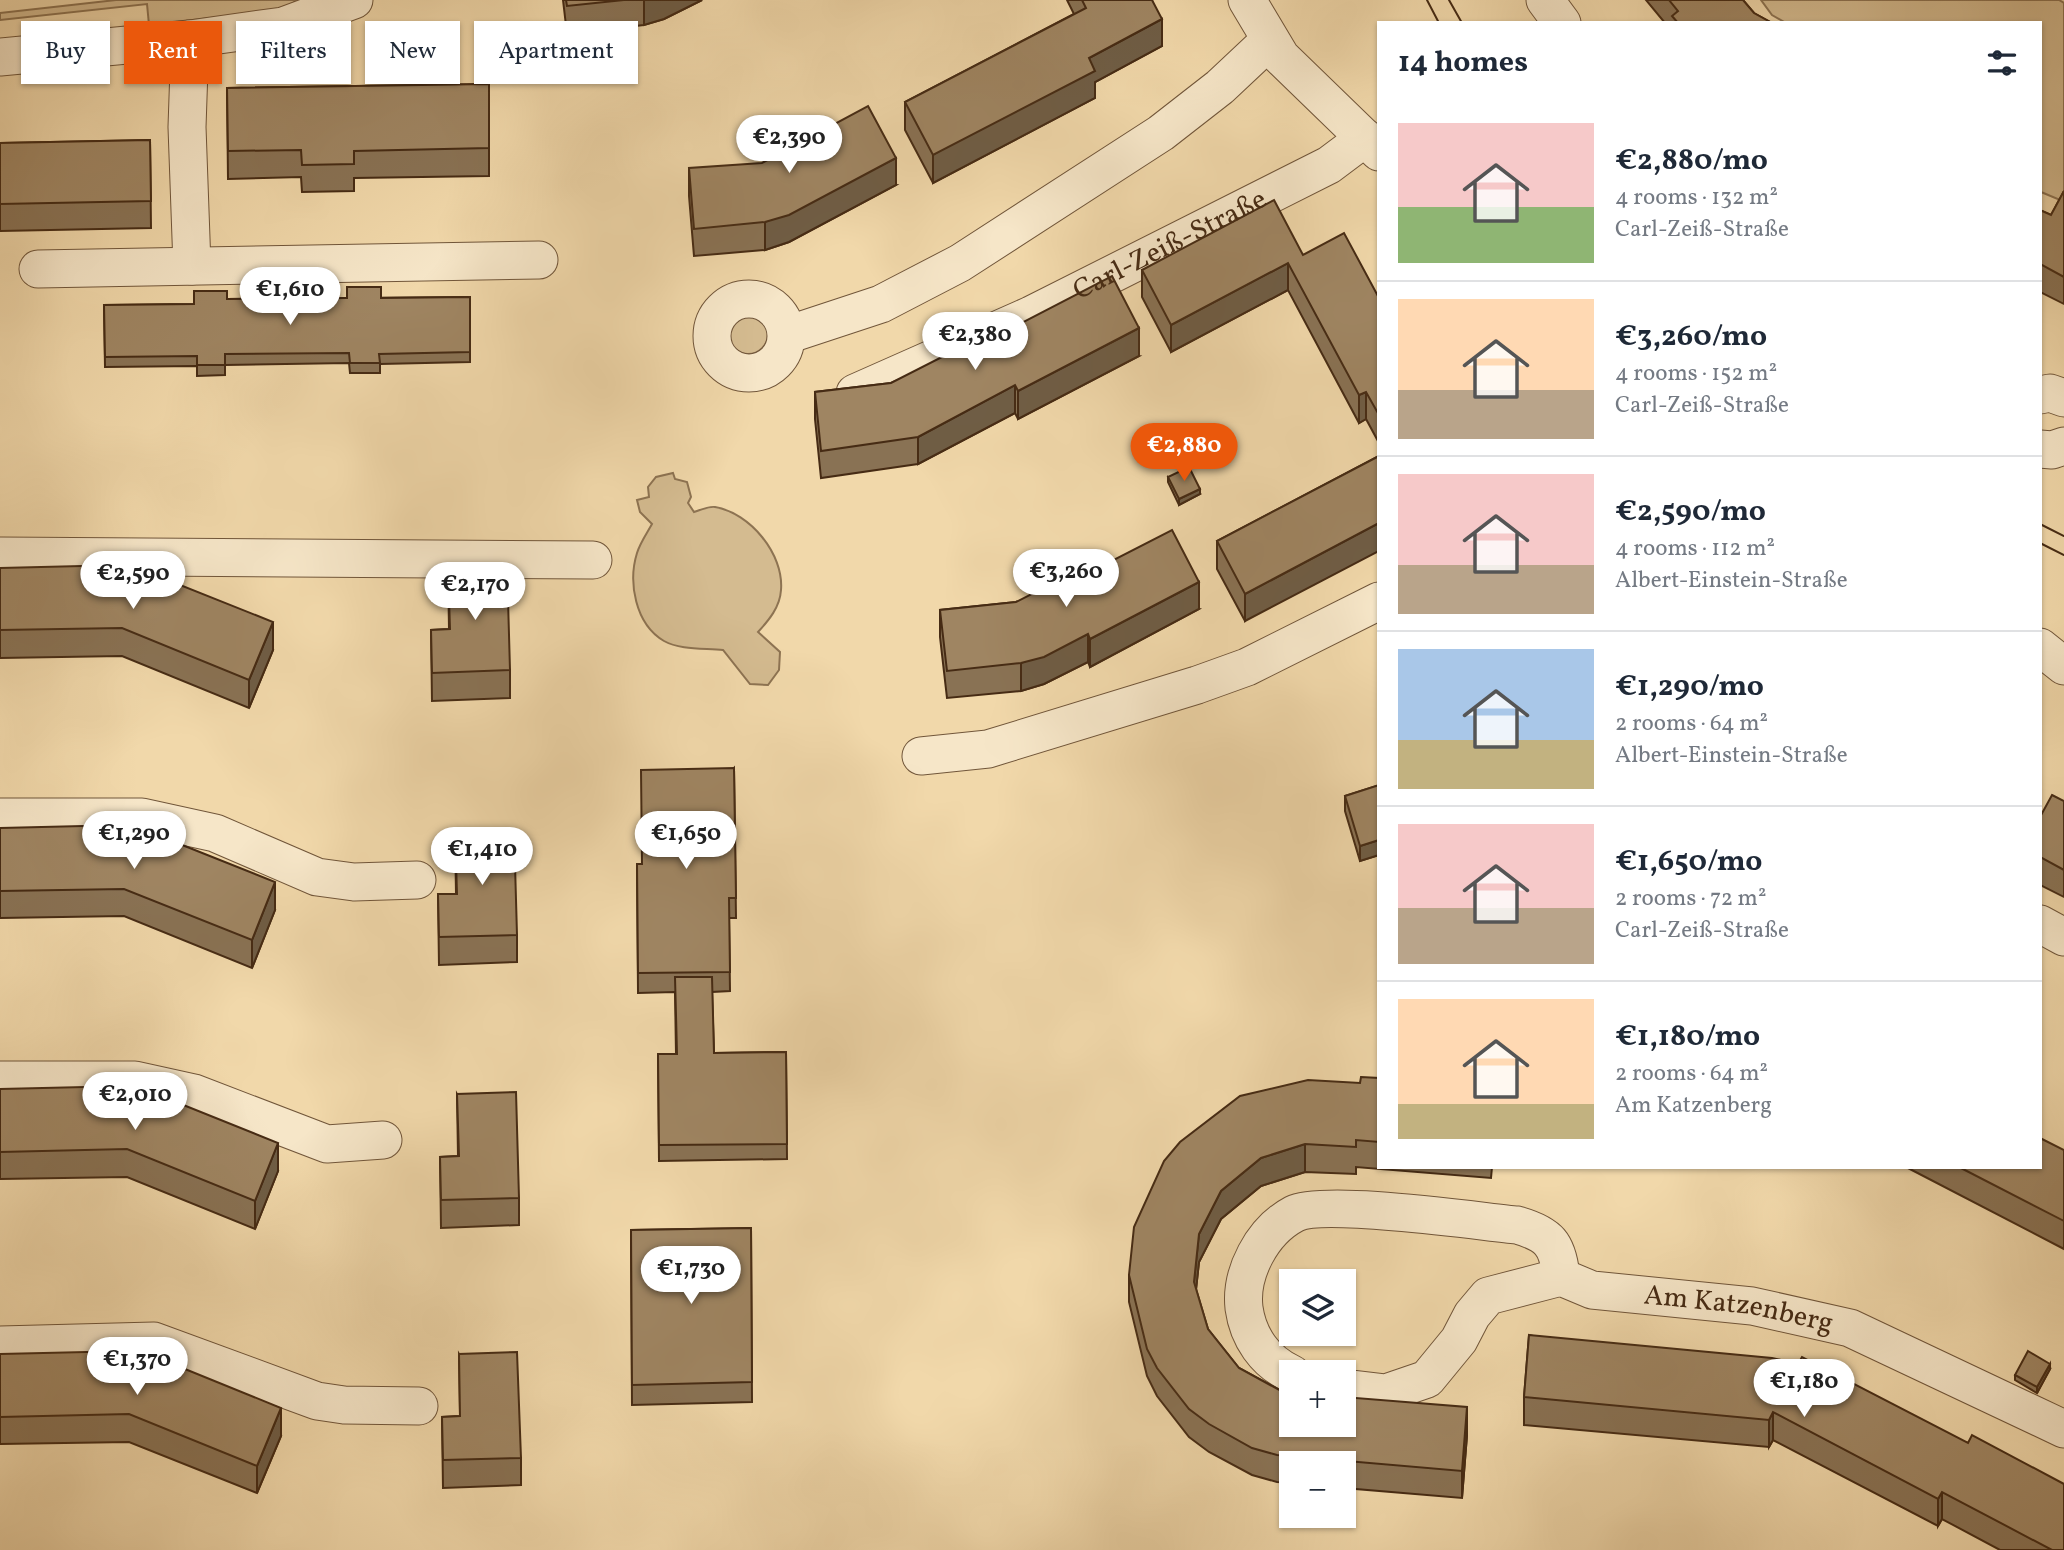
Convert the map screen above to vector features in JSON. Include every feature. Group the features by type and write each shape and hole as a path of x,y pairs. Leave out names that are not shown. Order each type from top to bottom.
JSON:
{"street":[{"path":"222,35 283,26 354,0"},
{"name":"Carl-Zeiß-Straße","path":"855,393 911,371 1042,310 1372,145 1315,92 1269,41 1247,0"},
{"path":"1545,0 1561,21"},
{"path":"787,335 881,304 960,263 1161,133 1220,88 1269,41"},
{"path":"0,57 124,45"},
{"path":"188,84 187,127 192,266"},
{"path":"38,268 539,260"},
{"path":"2042,395 2050,393 2064,398"},
{"path":"2042,449 2052,450 2064,446"},
{"path":"0,556 593,560"},
{"path":"921,756 988,749 1197,685 1247,667 1377,602"},
{"path":"2042,649 2064,666"},
{"path":"0,817 142,817 215,833 317,877 354,882 417,880"},
{"path":"2042,925 2064,936"},
{"path":"0,1080 135,1080 194,1093 327,1144 383,1140"},
{"path":"1279,1368 1256,1344 1246,1323 1243,1295 1248,1268 1264,1242 1295,1214 1332,1208 1517,1225 1534,1230 1550,1240 1559,1255 1561,1277 1488,1296 1472,1315 1459,1340 1427,1378 1386,1393 1356,1389"},
{"name":"Am Katzenberg","path":"1561,1277 1592,1290 1752,1306 1850,1328 2064,1429"},
{"path":"0,1345 154,1341 317,1401 344,1405 419,1406"}],"shaded area":[{"path":"116,0 296,0 290,7 281,10 184,21 149,21 147,4 0,20 0,13"},
{"path":"1761,0 2059,0 2064,3 2064,191 2060,200 2042,192 2042,21 1782,21 1772,15"},
{"path":"748,314 756,315 762,320 767,326 767,342 762,348 756,353 748,354 740,353 734,348 729,342 728,334 729,326 734,320 740,315"},
{"path":"673,473 675,479 687,482 691,497 688,503 694,512 715,507 740,517 762,537 777,563 781,590 779,602 758,632 780,652 779,670 768,685 750,684 723,650 685,647 664,641 654,634 640,613 634,589 634,564 652,524 640,512 637,500 649,497 648,487 656,477"}],"building":[{"path":"566,0 624,0 567,6"},
{"path":"1082,0 1152,0 1162,19 1089,58 1095,71 933,155 905,102 1086,8"},
{"path":"1669,0 1743,0 1754,13 1768,21 1676,21 1672,16 1678,11"},
{"path":"489,84 489,148 354,151 354,164 302,165 301,150 228,151 227,88"},
{"path":"868,106 896,158 789,215 765,222 694,229 689,168 762,163"},
{"path":"150,140 151,201 0,204 0,143"},
{"path":"2064,191 2064,277 2042,265 2042,211 2051,215"},
{"path":"1274,200 1303,255 1344,233 1377,294 1377,411 1366,392 1359,395 1288,263 1171,325 1142,270"},
{"path":"1112,276 1139,328 1018,391 1015,385 918,437 821,451 815,392 891,383 987,334 991,339"},
{"path":"347,287 381,287 381,298 470,297 470,352 379,354 380,363 350,363 349,353 225,354 225,365 197,365 197,356 105,357 104,305 194,304 194,291 227,291 227,299 347,298"},
{"path":"1377,457 1377,524 1245,594 1217,541"},
{"path":"1189,467 1200,489 1179,499 1168,477"},
{"path":"1172,530 1199,582 1090,639 1088,634 1044,657 1021,663 947,671 940,610 1016,602 1059,580 1063,586"},
{"path":"507,564 510,670 432,673 431,630 450,629 448,566"},
{"path":"123,565 145,571 273,622 249,680 122,628 0,630 0,568"},
{"path":"734,768 736,898 729,898 730,972 638,973 637,864 642,864 641,770"},
{"path":"1377,786 1377,841 1360,846 1345,796"},
{"path":"2052,795 2064,801 2064,870 2042,858 2042,813"},
{"path":"125,825 147,831 275,882 252,940 124,889 0,891 0,828"},
{"path":"514,829 517,935 439,937 438,894 457,894 455,831"},
{"path":"675,977 712,977 714,1053 786,1052 787,1144 659,1145 658,1054 677,1054"},
{"path":"1361,1077 1377,1078 1377,1142 1356,1140 1356,1147 1305,1144 1261,1158 1221,1191 1199,1234 1194,1282 1208,1329 1239,1368 1279,1390 1279,1437 1356,1437 1356,1398 1467,1407 1462,1471 1356,1462 1356,1451 1279,1451 1279,1455 1252,1448 1209,1424 1189,1409 1157,1368 1147,1349 1129,1275 1134,1227 1164,1161 1180,1142 1240,1096 1308,1080 1360,1083"},
{"path":"128,1086 151,1092 278,1143 255,1201 127,1149 0,1152 0,1089"},
{"path":"516,1092 519,1198 441,1200 440,1157 459,1156 457,1094"},
{"path":"2042,1139 2064,1150 2064,1221 1963,1169 2042,1169"},
{"path":"751,1228 752,1382 632,1385 631,1230"},
{"path":"1529,1335 1772,1358 1798,1364 1802,1357 1968,1443 1972,1435 2064,1484 2064,1550 2052,1550 1942,1492 1938,1499 1773,1412 1769,1420 1524,1397"},
{"path":"130,1351 153,1356 281,1408 257,1466 129,1414 0,1417 0,1354"},
{"path":"2028,1351 2050,1364 2037,1387 2015,1375"},
{"path":"517,1352 521,1458 443,1460 442,1417 460,1416 459,1354"}],"tram line":[{"path":"1427,0 1438,21"},
{"path":"1449,0 1461,21"},
{"path":"2042,525 2064,536"},
{"path":"2042,544 2064,555"}]}
